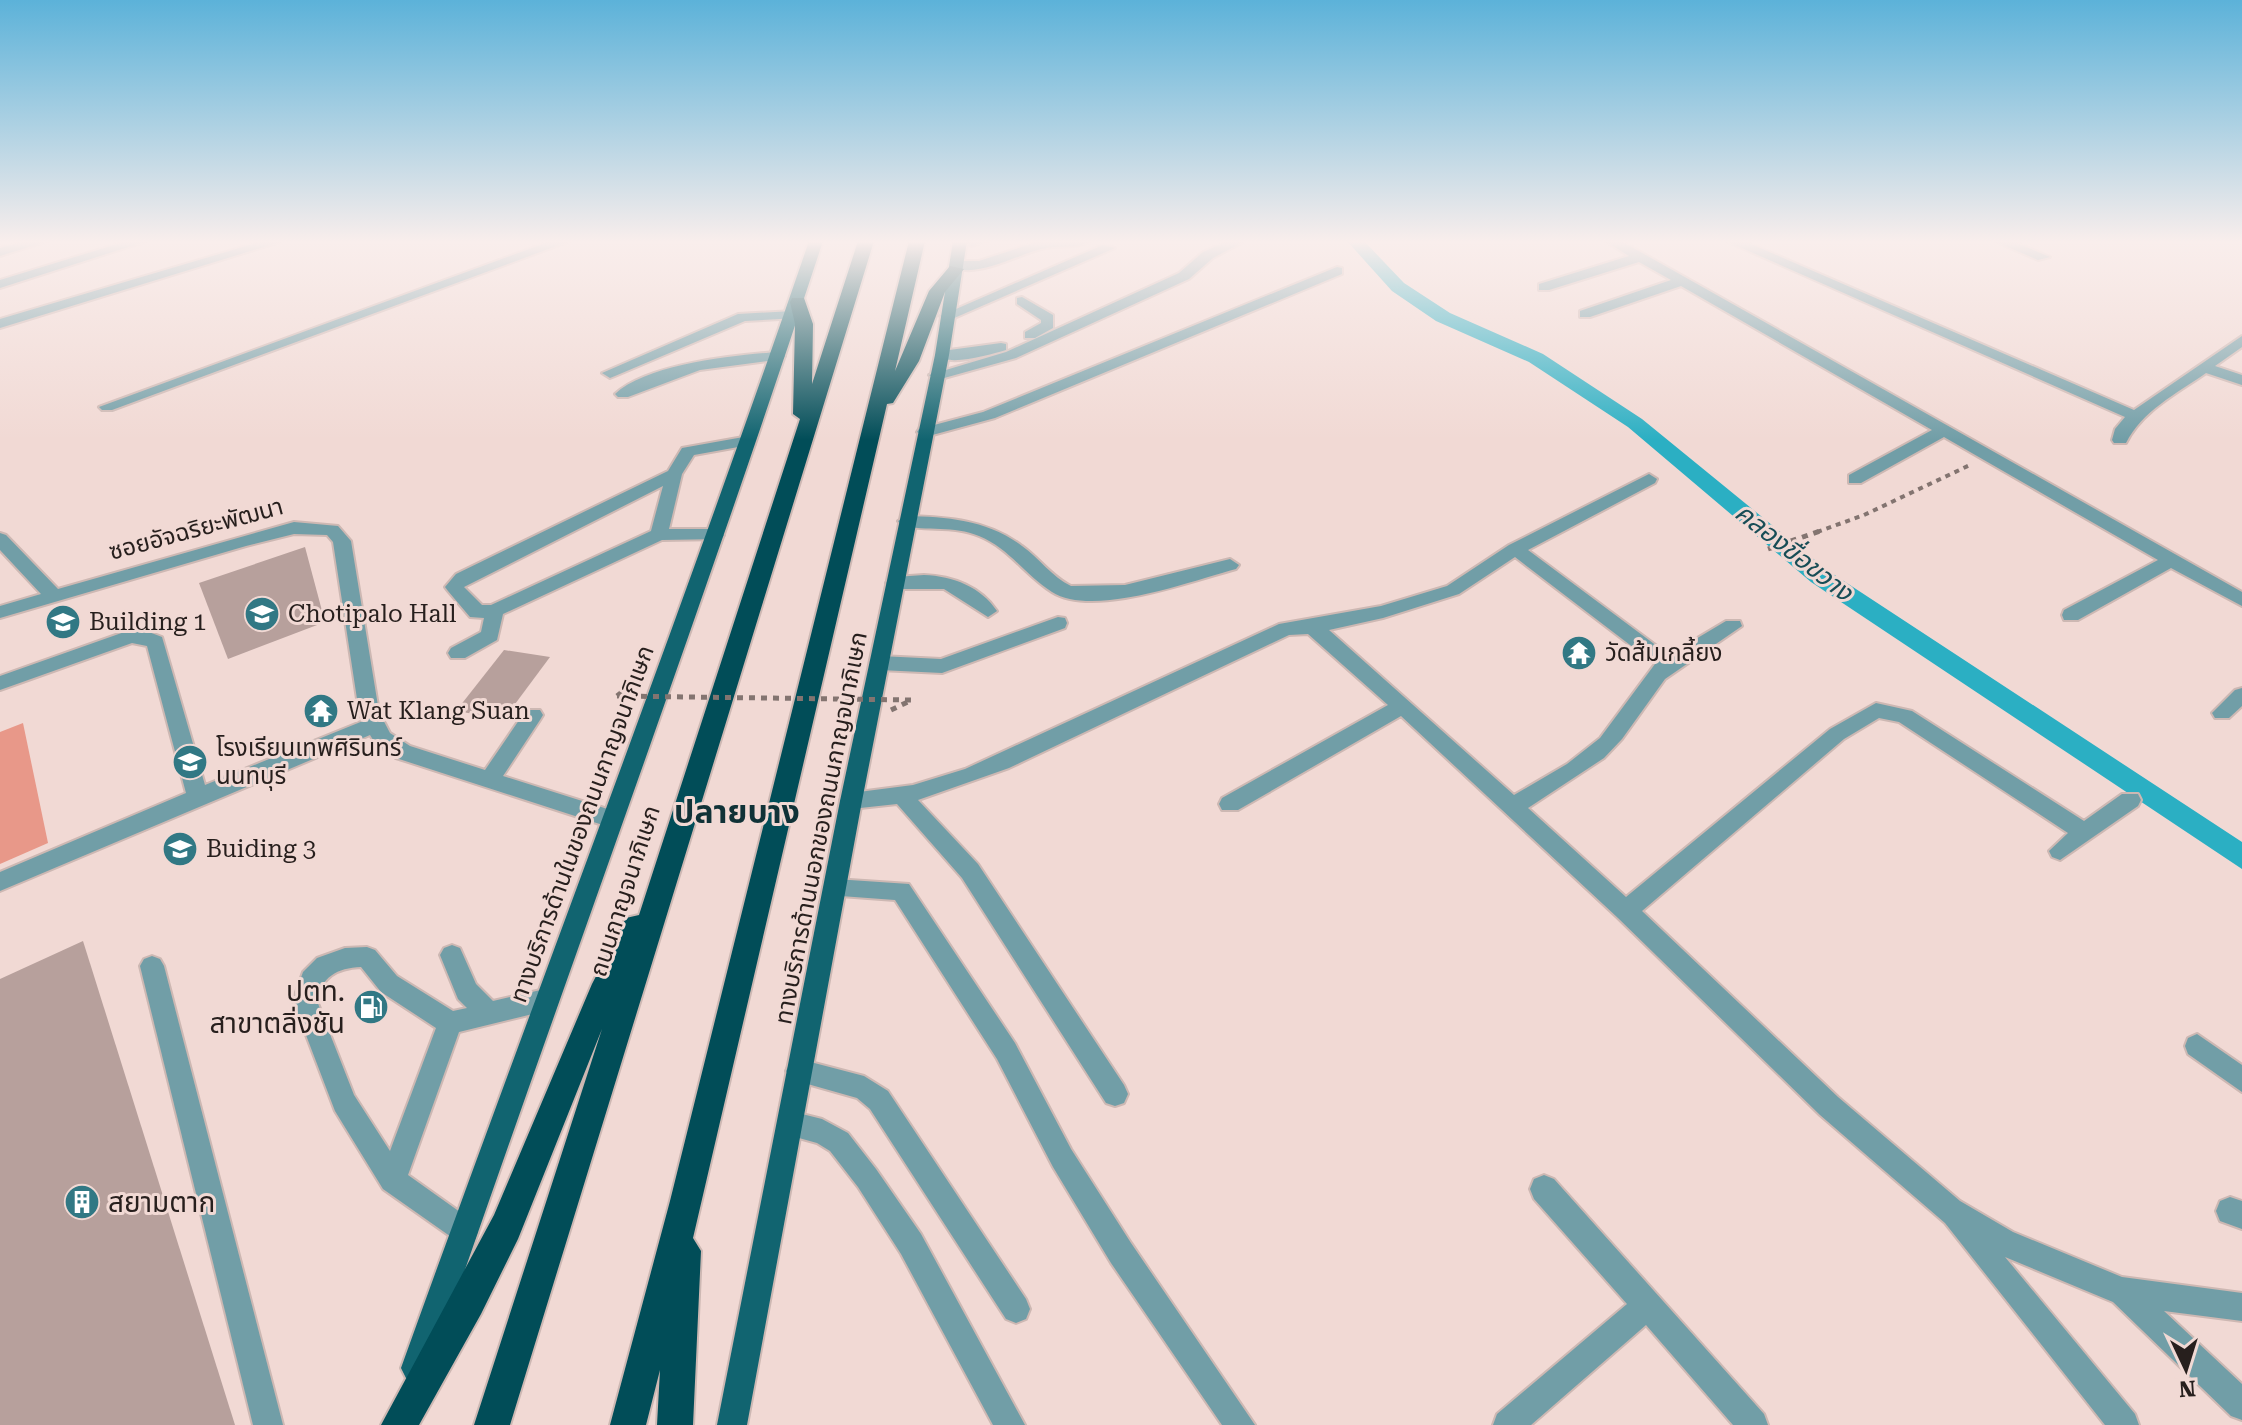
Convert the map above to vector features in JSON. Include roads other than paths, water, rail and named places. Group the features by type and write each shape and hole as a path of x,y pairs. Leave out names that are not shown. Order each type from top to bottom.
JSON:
{"highway":[{"path":"795,308 804,324 801,440"},
{"name":"ถนนกาญจนาภิเษก","path":"492,1425 657,893 844,308"},
{"path":"628,1425 686,1201 901,308"},
{"path":"877,412 910,361 931,308"},
{"path":"398,1425 469,1302 506,1227 606,984 629,938 657,893"},
{"path":"675,1425 686,1201"}],"main road":[{"name":"ทางบริการด้านในของถนนกาญจนาภิเษก","path":"398,1425 545,1000 795,308"},
{"name":"ทางบริการด้านนอกของถนนกาญจนาภิเษก","path":"732,1425 949,308"}],"street":[{"path":"0,324 47,308"},
{"path":"107,407 380,308"},
{"path":"610,373 743,317 795,308"},
{"path":"947,316 967,308"},
{"path":"939,365 994,350 1048,325 1048,318 1032,308"},
{"path":"939,365 1011,355 1115,308"},
{"path":"925,432 989,415 1249,308"},
{"path":"1585,314 1604,308"},
{"path":"1730,308 2242,600"},
{"path":"1886,308 2135,416"},
{"path":"2120,440 2123,429 2135,416 2242,340"},
{"path":"623,394 685,367 714,360 778,356"},
{"path":"2204,367 2242,380"},
{"path":"1855,479 1945,430"},
{"path":"659,534 674,474 688,451 749,441"},
{"path":"674,474 462,578 454,587 477,612 494,611 659,534 715,535"},
{"path":"851,801 903,797 996,764 1286,629 1383,612 1453,590 1515,549 1649,479"},
{"path":"907,521 957,523 997,535 1068,592 1084,594 1148,585 1230,565"},
{"name":"ซอยอัจฉริยะพัฒนา","path":"0,612 268,534 294,528 332,530 342,541 362,675 374,725"},
{"path":"0,539 54,596"},
{"path":"1515,549 1668,664"},
{"path":"2071,615 2171,560"},
{"path":"895,583 954,583 967,590 988,611"},
{"path":"458,653 490,635 494,611"},
{"path":"880,663 942,666 1058,623"},
{"path":"1513,806 1572,770 1606,744 1646,682 1668,664 1733,626"},
{"path":"1311,627 1327,637 1513,806 1829,1106 1950,1211 2124,1425"},
{"path":"0,683 130,637 149,638 155,642 198,797"},
{"path":"2222,713 2242,695"},
{"path":"1230,804 1402,706"},
{"path":"1626,911 1837,734 1876,710 1905,716 2085,833"},
{"path":"489,780 533,715"},
{"path":"0,882 374,725 382,738 403,752 612,819"},
{"path":"903,797 970,871 1115,1094"},
{"path":"2060,851 2130,800"},
{"path":"835,888 901,891 1006,1051 1062,1158 1121,1253 1240,1425"},
{"path":"452,955 467,991 489,1014"},
{"path":"464,1232 393,1180 344,1102 305,1001 310,980 336,959 367,957 389,984 450,1023 545,1000"},
{"path":"152,966 268,1425"},
{"path":"393,1180 450,1023"},
{"path":"2197,1046 2242,1080"},
{"path":"799,1071 864,1088 879,1100 1016,1309"},
{"path":"790,1124 822,1132 839,1142 867,1178 911,1244 1010,1425"},
{"path":"1544,1189 1753,1425"},
{"path":"1950,1211 2040,1260 2122,1291 2242,1307"},
{"path":"2122,1291 2242,1405"},
{"path":"1508,1425 1646,1306"},
{"path":"732,1425 739,1425"}],"waterway":[{"name":"คลองขื่อขวาง","path":"1429,308 1443,317 1536,358 1635,423 1819,576 2242,857"}],"place":[{"name":"Chotipalo Hall","path":"262,614"},
{"name":"Building 1","path":"63,622"},
{"name":"วัดส้มเกลี้ยง","path":"1579,653"},
{"name":"Wat Klang Suan","path":"321,711"},
{"name":"โรงเรียนเทพศิรินทร์ นนทบุรี","path":"190,762"},
{"name":"Buiding 3","path":"180,849"},
{"name":"ปตท. สาขาตลิ่งชัน","path":"371,1007"},
{"name":"สยามตาก","path":"82,1202"}],"district":[{"name":"ปลายบาง","path":"737,812"}]}
